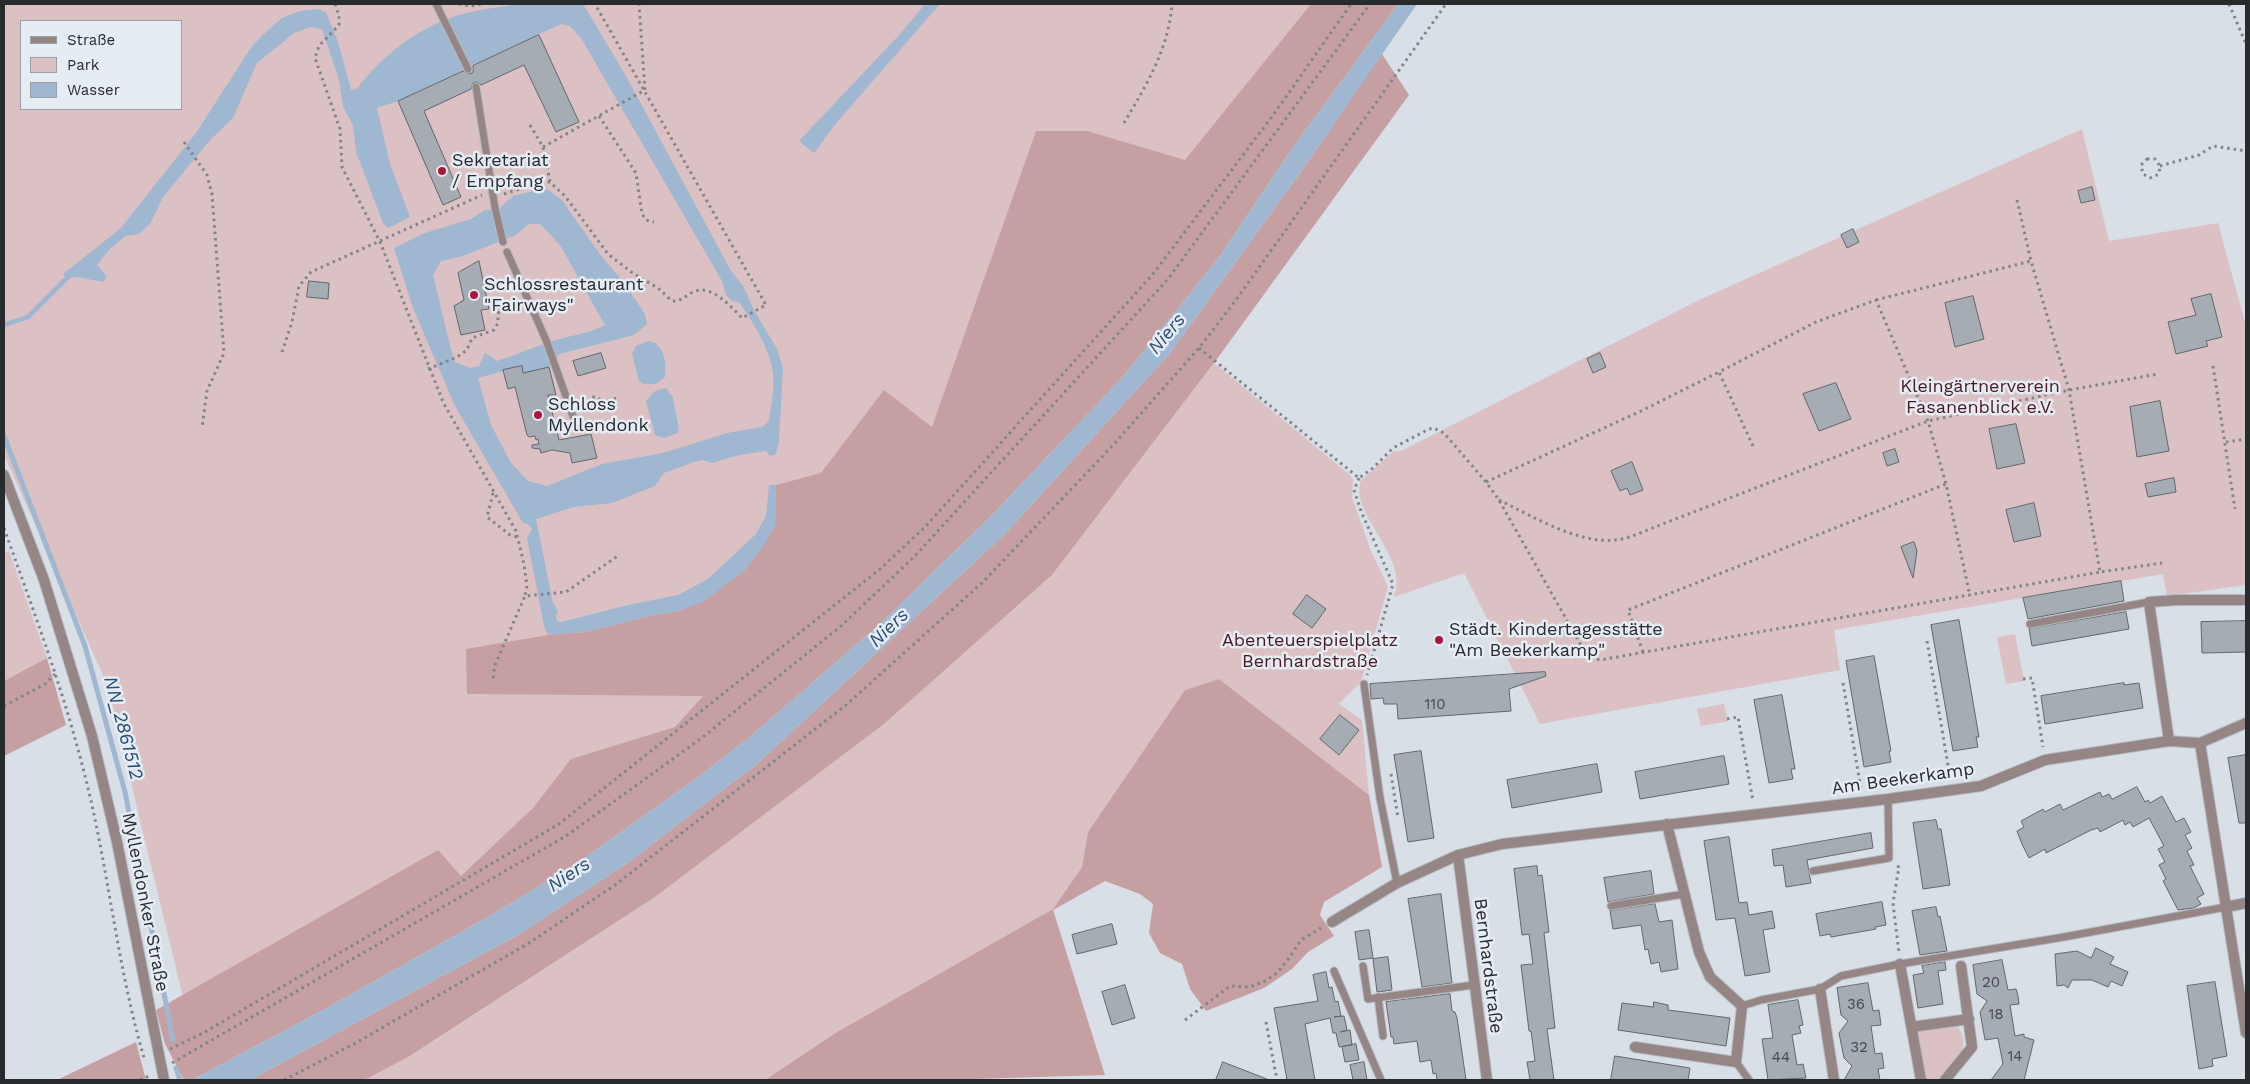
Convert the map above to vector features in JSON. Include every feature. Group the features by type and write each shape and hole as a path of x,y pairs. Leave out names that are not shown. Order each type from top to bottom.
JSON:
{"street":[{"name":"Myllendonker Straße","path":"4,475 28,537 71,664 92,736 117,842 163,1076"},
{"path":"2169,740 2149,602 2246,600"},
{"name":"Am Beekerkamp","path":"1332,922 1397,883 1458,855 1502,844 1864,802 1981,786 2045,760 2169,740 2200,742 2246,723"},
{"path":"2200,742 2246,1033"},
{"path":"1635,1047 1736,1062 1742,1006 1710,977 1699,952 1667,824"},
{"name":"Bernhardstraße","path":"1458,855 1487,1080"},
{"path":"2226,907 2246,903"},
{"path":"1900,964 1921,1080"},
{"path":"1945,1080 1972,1047 1961,966"},
{"path":"1820,989 1834,1080"},
{"path":"1912,1027 1969,1019"}],"lane":[{"path":"436,4 468,69"},
{"path":"476,87 492,194 503,241"},
{"path":"507,252 546,340 553,365 574,419"},
{"path":"2030,624 2149,602"},
{"path":"1364,684 1380,798 1397,883"},
{"path":"1813,872 1889,858 1888,799"},
{"path":"1610,906 1684,894"},
{"path":"1742,1006 1761,1000 1820,989 1841,976 2226,907"},
{"path":"1363,966 1368,999 1474,985"},
{"path":"1334,971 1381,1080"},
{"path":"1378,997 1383,1036"},
{"path":"1736,1062 1749,1080"}],"path":[{"path":"335,4 340,21 337,28 316,51 315,63 340,129 342,167 380,242 428,369 450,417 518,537 527,586 525,596 495,665 493,678"},
{"path":"459,4 470,6 482,4"},
{"path":"530,125 543,147 550,182 565,196 608,254 634,274 658,288 670,300 676,302 693,292 706,290 734,308 741,317 766,306 595,4"},
{"path":"639,4 645,90"},
{"path":"1124,124 1156,64 1167,34 1172,4"},
{"path":"158,1054 206,1032 559,824 880,569 925,527 1153,274 1274,114 1351,4"},
{"path":"163,1076 566,836 699,740 840,627 914,557 1168,278 1370,4"},
{"path":"284,1080 354,1044 537,938 615,886 846,705 983,582 1114,444 1199,348 1236,300 1446,4"},
{"path":"2229,4 2246,44"},
{"path":"543,147 645,90"},
{"path":"599,116 636,172 642,214 646,220 654,222"},
{"path":"184,142 207,175 212,194 224,353 206,391 202,428"},
{"path":"2160,166 2199,155 2213,146 2246,151"},
{"path":"2147,159 2156,159 2160,166 2159,174 2150,178 2143,174 2141,166 2147,159"},
{"path":"282,352 292,322 298,289 305,276 317,268 492,194 538,182 550,182"},
{"path":"2017,200 2031,261 2069,390 2100,572"},
{"path":"1486,482 1641,411 1816,322 1876,300 2031,261"},
{"path":"1876,300 1928,421 1946,484 1970,596"},
{"path":"428,369 457,357 467,350 472,338 494,330 498,323 498,313 530,301"},
{"path":"1199,348 1358,478"},
{"path":"2213,366 2235,509"},
{"path":"1719,372 1753,446"},
{"path":"1499,500 1578,536 1596,541 1616,540 1655,528 1928,421 2069,390 2158,374"},
{"path":"594,396 598,397 601,402 597,409 592,409 588,404 590,398 594,396"},
{"path":"601,402 618,398"},
{"path":"1364,684 1393,584 1361,511 1354,490 1358,478 1373,468 1392,448 1434,428 1444,433 1499,500 1587,656 1600,660 2162,562"},
{"path":"2226,442 2246,439"},
{"path":"1643,652 1628,610 1946,484"},
{"path":"493,493 487,517 510,536 518,537"},
{"path":"4,528 56,673 85,776 135,1028 152,1080"},
{"path":"525,596 556,594 573,588 619,555"},
{"path":"1927,641 1952,790"},
{"path":"4,706 45,684 56,673 71,664"},
{"path":"2023,679 2032,678 2045,760"},
{"path":"1844,683 1864,802"},
{"path":"1727,719 1738,717 1756,814"},
{"path":"1889,858 1899,867 1893,902 1900,964"},
{"path":"1185,1020 1230,986 1250,987 1265,981 1277,973 1288,961 1301,940 1309,933 1332,922"},
{"path":"1266,1022 1277,1080"}],"green space":[{"path":"4,4 1352,4 896,552 544,831 189,1022 107,684 4,455"},
{"name":"Kleingärtnerverein Fasanenblick e.V.","path":"2082,129 2109,241 2218,223 2246,326 2246,585 2167,596 2163,574 1834,630 1840,670 1540,724 1464,573 1394,597 1397,581 1394,566 1363,507 1359,493 1361,480 1394,451 1401,451 1699,300"},
{"name":"Abenteuerspielplatz Bernhardstraße","path":"1214,363 1350,475 1353,480 1352,497 1371,551 1388,587 1361,682 1339,704 1362,720 1369,795 1219,679 1185,690 1088,832 1082,867 1053,909 837,1032 765,1080 363,1080 414,1054 655,897 884,724 1052,575"},
{"path":"9,551 47,658 4,681 4,554"},
{"path":"2015,634 2024,681 2006,684 1997,637"},
{"path":"1724,704 1728,721 1701,726 1697,709"},
{"path":"1957,1026 1962,1034 1963,1041 1960,1055 1939,1080 1926,1080 1917,1035 1921,1028"}],"shaded area":[{"path":"1311,4 1398,4 1289,153 1217,260 1120,380 992,515 880,624 751,736 693,781 577,863 493,914 325,1009 192,1080 184,1080 165,1044 156,1010 438,850 461,876 533,808 571,759 675,727 703,696 467,694 466,649 548,635 586,632 678,611 744,571 775,526 776,485 821,473 884,390 932,427 1036,131 1087,131 1185,160"},
{"path":"1382,54 1409,95 1217,359 1052,575 884,724 655,897 410,1056 364,1080 250,1080 518,935 626,864 757,764 1005,534 1171,352 1300,173"},
{"path":"47,658 66,725 4,756 4,681"},
{"path":"1219,679 1369,795 1382,867 1324,902 1320,915 1334,936 1308,952 1292,969 1264,988 1206,1011 1190,989 1182,964 1160,953 1149,933 1153,904 1140,894 1105,881 1053,910 1105,1075 939,1080 765,1080 837,1032 1053,909 1082,867 1088,832 1185,690"},
{"path":"136,1042 146,1080 57,1080"}],"water":[{"path":"520,4 583,4 626,76 731,271 743,286 755,312 777,349 783,368 779,441 776,454 770,456 766,451 739,455 712,463 703,460 694,462 664,473 655,486 612,503 574,507 536,519 553,603 558,611 557,621 561,622 678,595 708,579 756,534 766,516 769,485 776,485 775,526 763,547 744,571 703,602 678,611 586,632 548,635 544,626 527,538 532,529 528,524 523,523 455,406 413,308 394,248 425,233 471,219 485,210 499,209 513,196 545,188 561,199 645,314 647,324 634,335 559,354 549,367 523,373 522,366 478,378 491,425 511,463 528,481 547,486 602,464 663,453 727,433 763,427 769,421 774,380 770,358 754,325 739,302 732,301 726,295 722,281 581,38 570,26 561,24 398,101 377,108 390,164 410,217 388,228 383,223 356,152 353,126 343,106 339,80 322,29 311,27 294,33 257,63 233,118 210,140 163,197 150,224 139,234 125,236 108,251 97,265 107,277 103,282 77,277 67,278 63,274 120,229 196,133 252,46 282,18 300,11 317,9 326,12 338,42 351,90 357,89 390,53 433,25 470,12","holes":["529,224 540,224 560,245 605,325 546,343 497,361 485,353 479,366 471,368 454,362 433,275 441,261 463,256 516,235"]},
{"path":"925,4 940,4 837,122 814,153 799,141 901,33"},
{"name":"Niers","path":"1398,4 1417,4 1300,173 1171,352 1005,534 757,764 626,864 518,935 250,1080 192,1080 325,1009 493,914 577,863 693,781 751,736 880,624 992,515 1120,380 1217,260 1289,153"},
{"path":"648,341 658,345 665,360 665,377 656,384 644,384 639,381 632,354 636,346"},
{"path":"666,388 673,398 679,430 678,433 664,438 655,435 646,401 655,391"}],"building":[{"path":"539,35 579,122 556,132 524,65 481,85 477,82 473,83 471,89 424,111 461,197 443,205 398,101 463,71 470,74 473,72 473,66"},
{"path":"2092,187 2095,200 2081,203 2078,191"},
{"path":"1853,229 1859,242 1847,248 1841,235"},
{"path":"479,261 489,309 481,310 485,330 461,335 454,306 464,300 458,273"},
{"path":"309,281 329,283 328,299 307,297"},
{"path":"2211,294 2222,337 2206,341 2208,346 2176,354 2168,322 2196,315 2191,299"},
{"path":"1973,296 1984,339 1955,347 1945,303"},
{"path":"601,353 606,368 578,376 573,361"},
{"path":"1600,353 1606,367 1593,373 1587,359"},
{"name":"Schloss Myllendonk","path":"522,366 523,373 549,367 556,395 548,395 559,440 591,434 597,458 572,463 570,453 552,450 541,453 540,449 532,448 532,445 539,444 538,439 536,440 535,436 529,437 527,435 515,387 508,389 503,370"},
{"path":"1836,383 1851,419 1819,431 1803,394"},
{"path":"2160,401 2169,451 2137,457 2130,407"},
{"path":"2016,424 2025,463 1997,469 1989,429"},
{"path":"1895,449 1899,462 1887,466 1883,453"},
{"path":"1632,462 1643,490 1630,495 1627,488 1620,491 1611,471"},
{"path":"2174,478 2176,492 2148,497 2145,484"},
{"path":"2034,503 2041,536 2014,542 2006,510"},
{"path":"1914,542 1917,551 1913,578 1901,547"},
{"path":"2121,581 2124,601 2028,619 2023,598"},
{"path":"1307,595 1326,609 1312,628 1293,614"},
{"path":"2126,612 2129,629 2032,646 2029,629"},
{"path":"1959,620 1979,737 1976,737 1978,747 1953,751 1931,625"},
{"path":"2246,621 2246,652 2202,653 2201,622"},
{"path":"1874,656 1891,751 1889,751 1891,762 1864,767 1846,661"},
{"path":"1545,672 1546,676 1509,689 1511,711 1398,719 1397,704 1384,704 1383,698 1371,699 1370,684"},
{"path":"2124,683 2124,685 2139,683 2143,708 2045,724 2041,696"},
{"path":"1782,695 1795,769 1791,769 1793,779 1769,783 1754,700"},
{"path":"1340,715 1359,730 1339,755 1320,739"},
{"path":"1421,751 1434,838 1408,842 1394,755"},
{"path":"2246,755 2246,823 2239,823 2228,758"},
{"path":"1724,756 1729,784 1640,799 1635,772"},
{"path":"1597,764 1602,792 1512,808 1507,780"},
{"path":"2137,787 2145,802 2148,800 2150,803 2162,796 2176,822 2184,818 2191,832 2185,835 2192,848 2187,851 2194,865 2190,866 2204,894 2197,898 2201,904 2194,908 2178,910 2163,881 2166,879 2159,865 2165,862 2158,849 2164,846 2149,818 2133,827 2130,822 2125,825 2123,820 2100,832 2098,828 2091,830 2046,853 2045,849 2029,858 2022,844 2017,831 2024,827 2021,821 2043,809 2045,812 2060,804 2063,810 2100,792 2102,797 2109,794 2112,799"},
{"path":"1936,820 1938,829 1941,829 1950,885 1923,889 1913,823"},
{"path":"1871,833 1873,848 1807,860 1811,883 1786,887 1783,865 1774,866 1772,850"},
{"path":"1729,837 1739,903 1747,902 1749,915 1772,911 1775,928 1763,930 1770,972 1745,976 1735,918 1716,920 1704,841"},
{"path":"1537,866 1538,876 1542,875 1549,932 1544,933 1555,1028 1547,1029 1554,1080 1530,1080 1527,1062 1535,1061 1531,1031 1529,1031 1521,965 1533,964 1529,934 1522,935 1514,869"},
{"path":"1651,871 1654,894 1608,902 1604,878"},
{"path":"1441,894 1452,983 1422,987 1408,899"},
{"path":"1882,902 1886,925 1875,927 1876,929 1831,937 1830,934 1820,936 1816,914"},
{"path":"1655,904 1659,922 1672,920 1678,969 1661,972 1659,962 1651,964 1648,949 1645,950 1641,925 1613,929 1610,911"},
{"path":"1936,907 1938,917 1940,916 1947,951 1920,955 1912,911"},
{"path":"1112,924 1117,944 1077,954 1072,935"},
{"path":"1369,930 1373,958 1359,960 1355,932"},
{"path":"2096,948 2114,957 2110,964 2128,972 2122,986 2111,981 2108,987 2092,980 2072,980 2068,988 2064,985 2057,986 2055,954 2077,951 2091,958"},
{"path":"1388,957 1392,990 1377,992 1373,959"},
{"path":"2002,960 2008,990 2016,989 2018,996 2019,1004 2010,1005 2015,1036 2024,1034 2024,1037 2034,1040 2024,1080 1991,1080 2003,1064 1998,1038 1985,1040 1980,1012 1987,1001 1977,994 1973,965"},
{"path":"1945,962 1946,970 1938,971 1943,1004 1918,1008 1913,975 1924,973 1922,966"},
{"path":"1326,972 1329,988 1332,987 1335,1002 1338,1001 1341,1016 1334,1017 1344,1016 1347,1030 1340,1032 1350,1030 1352,1045 1339,1047 1336,1033 1333,1033 1330,1018 1305,1024 1315,1080 1287,1080 1274,1008 1318,1001 1313,975"},
{"path":"2215,982 2227,1056 2212,1059 2213,1066 2199,1069 2187,986"},
{"path":"1868,983 1873,1011 1879,1010 1881,1025 1871,1026 1875,1054 1882,1053 1884,1068 1878,1069 1880,1080 1844,1080 1852,1066 1844,1058 1839,1033 1848,1021 1841,1015 1837,988"},
{"path":"1125,985 1135,1018 1112,1025 1102,992"},
{"path":"1450,994 1452,1011 1455,1012 1457,1018 1466,1080 1437,1080 1436,1073 1433,1074 1431,1060 1420,1062 1417,1041 1394,1044 1393,1037 1391,1037 1386,1002"},
{"path":"1798,1000 1803,1025 1799,1026 1801,1033 1792,1035 1797,1065 1803,1064 1806,1078 1768,1080 1762,1039 1773,1038 1768,1005"},
{"path":"1654,1002 1668,1005 1668,1010 1730,1018 1726,1046 1618,1030 1622,1003 1653,1007"},
{"path":"1356,1044 1359,1060 1345,1062 1342,1047"},
{"path":"1615,1056 1690,1068 1688,1080 1611,1080"},
{"path":"1223,1062 1267,1079 1267,1080 1216,1080"},
{"path":"1364,1062 1367,1080 1353,1080 1350,1065"}],"waterway":[{"path":"4,325 28,317 67,278"},
{"name":"NN_2861512","path":"4,436 85,646 125,792 173,1040"},
{"name":"NN_2861512","path":"176,1068 180,1080"}],"place":[{"name":"Sekretariat / Empfang","path":"442,171"},
{"name":"Schlossrestaurant \"Fairways\"","path":"474,295"},
{"name":"Schloss Myllendonk","path":"538,415"},
{"name":"Städt. Kindertagesstätte \"Am Beekerkamp\"","path":"1439,640"}]}
